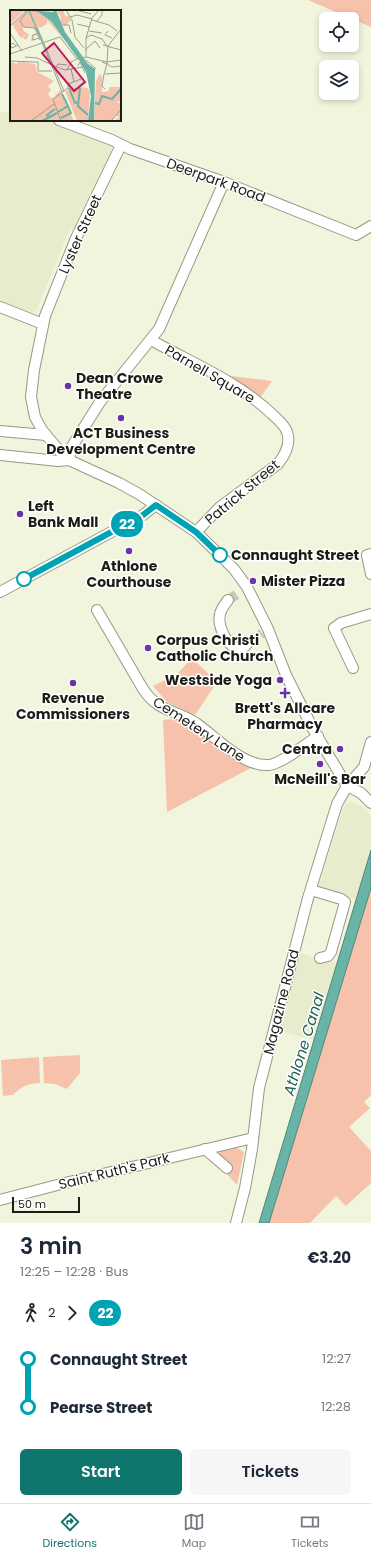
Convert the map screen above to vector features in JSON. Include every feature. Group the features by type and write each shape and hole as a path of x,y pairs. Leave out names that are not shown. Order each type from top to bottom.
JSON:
{"street":[{"name":"Deerpark Road","path":"62,121 112,140 121,145 224,182 356,235 371,226"},
{"name":"Lyster Street","path":"67,460 46,435 35,417 31,397 34,370 43,324 76,238 121,145"},
{"name":"Parnell Square","path":"67,460 71,448 82,430 118,379 159,329 224,182"},
{"path":"0,307 43,324"},
{"name":"Parnell Square","path":"151,340 238,387 257,401 277,418 287,431 288,440 286,451"},
{"path":"0,431 46,435"},
{"name":"Patrick Street","path":"196,532 220,507 278,464 284,457 286,451"},
{"path":"0,455 67,460 119,483 156,505 196,532 234,569 318,736 348,786 361,793 371,803"},
{"path":"0,592 143,515 156,505"},
{"path":"371,554 367,555 371,574"},
{"path":"228,600 220,614 223,632 232,645 236,648 242,649 248,643"},
{"name":"Cemetery Lane","path":"97,610 143,689 151,699 166,710 195,723 243,758 262,765 275,764 318,736"},
{"path":"353,668 334,628 341,623 371,614"},
{"name":"Magazine Road","path":"236,1223 245,1188 259,1088 311,890 337,804 348,786 364,767 371,742"},
{"path":"311,890 341,899 345,902 330,954 320,958"},
{"name":"Saint Ruth's Park","path":"0,1200 253,1138"},
{"path":"205,1149 227,1168"}],"shaded area":[{"path":"308,0 371,0 371,27 359,22 359,12 336,12"},
{"path":"0,112 10,112 10,121 49,121 107,141 112,146 111,151 73,229 70,229 37,309 31,313 25,313 0,303"},
{"path":"231,376 272,381 260,398"},
{"path":"192,658 217,682 195,715 167,702 153,686 177,674"},
{"path":"181,719 253,767 167,812 163,720"},
{"path":"350,801 360,805 371,816 371,850 356,899 318,889 343,808"},
{"path":"371,888 371,1095 364,1102 370,1108 349,1127 371,1151 371,1183 346,1206 336,1196 310,1223 269,1223"},
{"path":"299,953 337,963 314,1040 276,1030"},
{"path":"80,1055 80,1073 67,1089 55,1084 44,1083 43,1057"},
{"path":"39,1057 40,1083 25,1086 13,1095 3,1096 1,1060"},
{"path":"237,1148 244,1152 237,1185 226,1173 230,1168 217,1155 222,1150"}],"water":[{"path":"371,850 371,888 269,1223 259,1223"}],"tunnel":[{"path":"228,600 239,593"},
{"path":"248,643 262,633"}],"bus line":[{"name":"22","path":"24,579 143,515 156,505 196,532 220,555"}],"place":[{"name":"Dean Crowe Theatre","path":"68,386"},
{"name":"ACT Business Development Centre","path":"121,418"},
{"name":"Left Bank Mall","path":"20,514"},
{"name":"Athlone Courthouse","path":"129,551"},
{"name":"Connaught Street","path":"220,555"},
{"name":"Mister Pizza","path":"253,581"},
{"name":"Corpus Christi Catholic Church","path":"148,648"},
{"name":"Westside Yoga","path":"280,680"},
{"name":"Revenue Commissioners","path":"73,683"},
{"name":"Brett's Allcare Pharmacy","path":"285,693"},
{"name":"Centra","path":"340,749"},
{"name":"McNeill's Bar","path":"320,764"}],"water label":[{"name":"Athlone Canal","path":"304,1044"}]}
